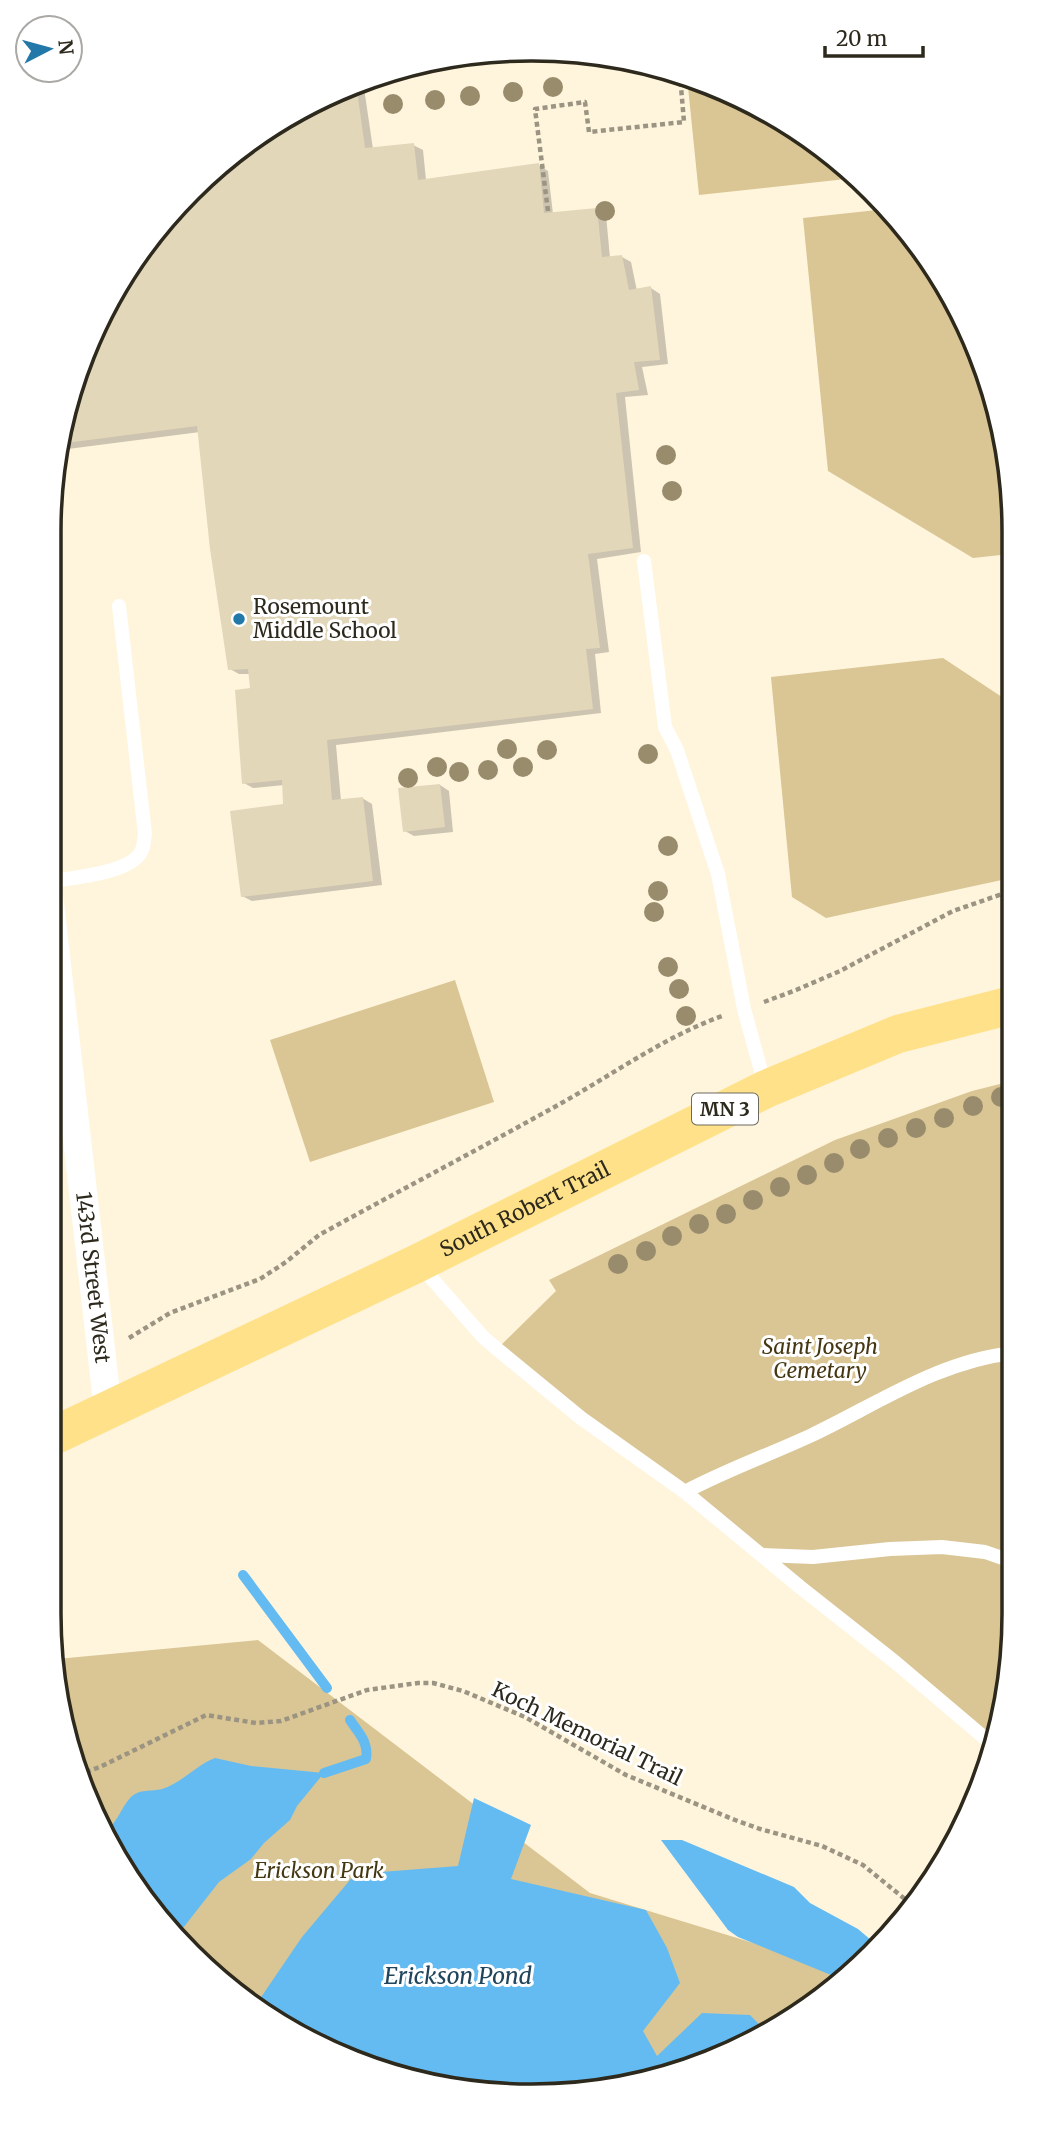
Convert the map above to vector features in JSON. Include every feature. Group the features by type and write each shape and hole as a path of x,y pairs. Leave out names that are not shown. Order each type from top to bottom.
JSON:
{"main road":[{"name":"South Robert Trail","path":"61,1432 418,1263 766,1088 898,1034 1002,1008"}],"street":[{"name":"143rd Street West","path":"61,999 108,1410"}],"lane":[{"path":"644,561 664,727 682,762 718,874 744,1009 766,1088"},
{"path":"61,880 120,869 142,851 145,834 119,606"},
{"path":"418,1263 483,1336 581,1418 685,1492 985,1738"},
{"path":"685,1492 719,1474 810,1436 934,1373 989,1355 1002,1354"},
{"path":"761,1556 813,1557 942,1547 985,1552 1002,1558"}],"path":[{"path":"548,211 535,109 585,102 589,132 684,122 681,85"},
{"path":"102,1355 170,1313 260,1279 319,1235 702,1023 796,990 840,971 953,911 1002,894"},
{"name":"Koch Memorial Trail","path":"88,1771 206,1715 256,1723 281,1721 367,1690 433,1683 525,1717 626,1775 735,1820 822,1846 863,1865 905,1899"}],"green space":[{"path":"688,88 767,124 818,158 843,179 699,195"},
{"path":"875,210 905,245 939,296 966,352 986,410 998,470 1002,555 973,558 828,471 803,218"},
{"path":"943,658 1002,697 1002,880 826,918 792,897 771,677"},
{"path":"455,980 494,1102 310,1162 270,1040"},
{"name":"Saint Joseph Cemetary","path":"1002,1084 1002,1614 998,1675 985,1739 497,1349 556,1291 549,1280 835,1140 972,1091"},
{"name":"Erickson Park","path":"258,1640 590,1893 839,1969 767,2021 711,2048 653,2068 593,2080 532,2084 470,2080 410,2068 352,2048 296,2021 245,1987 199,1946 158,1900 124,1849 86,1765 70,1705 63,1658"}],"water":[{"path":"215,1758 251,1766 324,1773 297,1806 290,1820 264,1843 251,1859 219,1882 182,1929 141,1875 112,1825 134,1795 169,1786"},
{"name":"Erickson Pond","path":"474,1798 531,1825 511,1879 646,1910 667,1948 680,1983 643,2031 657,2056 702,2013 750,2015 760,2025 683,2059 623,2075 562,2083 501,2083 440,2075 380,2059 296,2021 261,1998 302,1937 355,1874 458,1866"},
{"path":"661,1840 682,1840 794,1887 810,1903 858,1929 870,1939 832,1976 738,1937 728,1930"}],"building":[{"name":"Rosemount Middle School","path":"358,95 365,148 414,143 418,180 539,163 544,213 597,208 602,257 622,255 629,290 651,286 660,360 634,362 639,390 616,393 633,548 588,554 600,648 586,649 593,709 327,740 332,800 363,797 373,881 241,897 230,811 283,804 282,780 242,784 235,690 250,688 248,669 228,670 210,549 197,426 70,442 86,380 97,352 124,296 158,245 199,199 245,158 296,124"},
{"path":"440,784 445,827 403,832 398,788"}],"waterway":[{"path":"243,1575 327,1688"},
{"path":"324,1773 366,1759 364,1742 350,1720"}],"place":[{"name":"Rosemount Middle School","path":"239,619"}]}
